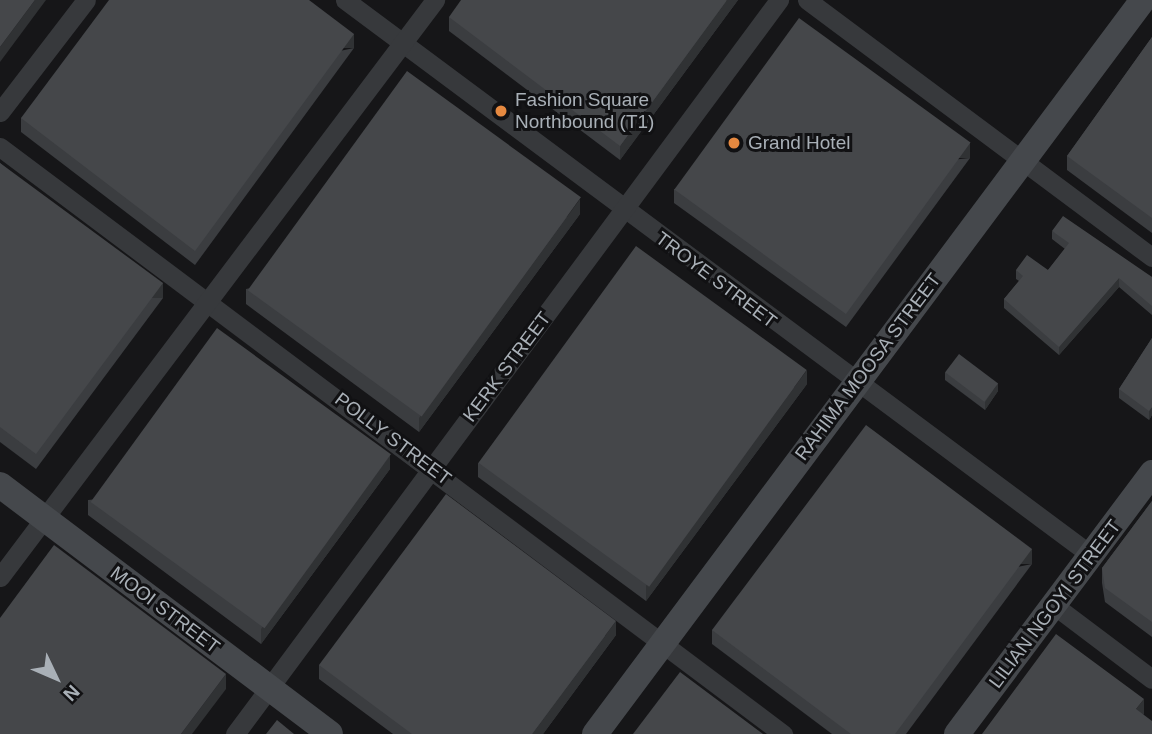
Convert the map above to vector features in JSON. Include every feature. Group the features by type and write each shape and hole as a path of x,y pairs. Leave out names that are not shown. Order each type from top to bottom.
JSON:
{"street":[{"path":"0,112 86,0"},
{"name":"TROYE STREET","path":"345,0 855,384 1091,555"},
{"path":"0,577 435,0"},
{"name":"KERK STREET","path":"235,734 779,0"},
{"path":"807,0 1152,257"},
{"name":"RAHIMA MOOSA STREET","path":"594,734 1143,0"},
{"name":"POLLY STREET","path":"0,147 432,468 783,734"},
{"name":"LILIAN NGOYI STREET","path":"957,734 1152,473"},
{"name":"MOOI STREET","path":"0,485 330,734"},
{"path":"1055,606 1152,679"}],"building":[{"path":"0,0 35,0 0,47"},
{"path":"109,0 309,0 354,34 195,251 21,118"},
{"path":"461,0 727,0 620,146 449,17"},
{"path":"799,18 971,143 846,314 674,190"},
{"path":"1152,37 1152,218 1067,156"},
{"path":"407,71 581,197 422,417 248,290"},
{"path":"0,163 163,283 36,454 0,427"},
{"path":"1063,216 1152,277 1152,306 1119,278 1059,347 1004,299 1023,276 1016,270 1027,255 1048,270 1069,243 1052,231"},
{"path":"636,246 807,370 649,587 478,463"},
{"path":"217,328 391,454 265,628 91,502"},
{"path":"1152,338 1152,407 1149,411 1119,389"},
{"path":"959,354 998,383 984,402 945,372"},
{"path":"866,425 1032,549 895,734 851,734 712,630"},
{"path":"446,494 616,621 532,734 412,734 319,665"},
{"path":"1152,501 1152,622 1105,588 1102,568"},
{"path":"54,545 226,674 181,734 0,734 0,618"},
{"path":"1056,634 1144,699 1136,709 1152,721 1152,734 982,734"},
{"path":"680,672 763,734 633,734"},
{"path":"277,720 294,734 266,734"}],"place":[{"name":"Fashion Square Northbound (T1)","path":"501,111"},
{"name":"Grand Hotel","path":"734,143"}]}
